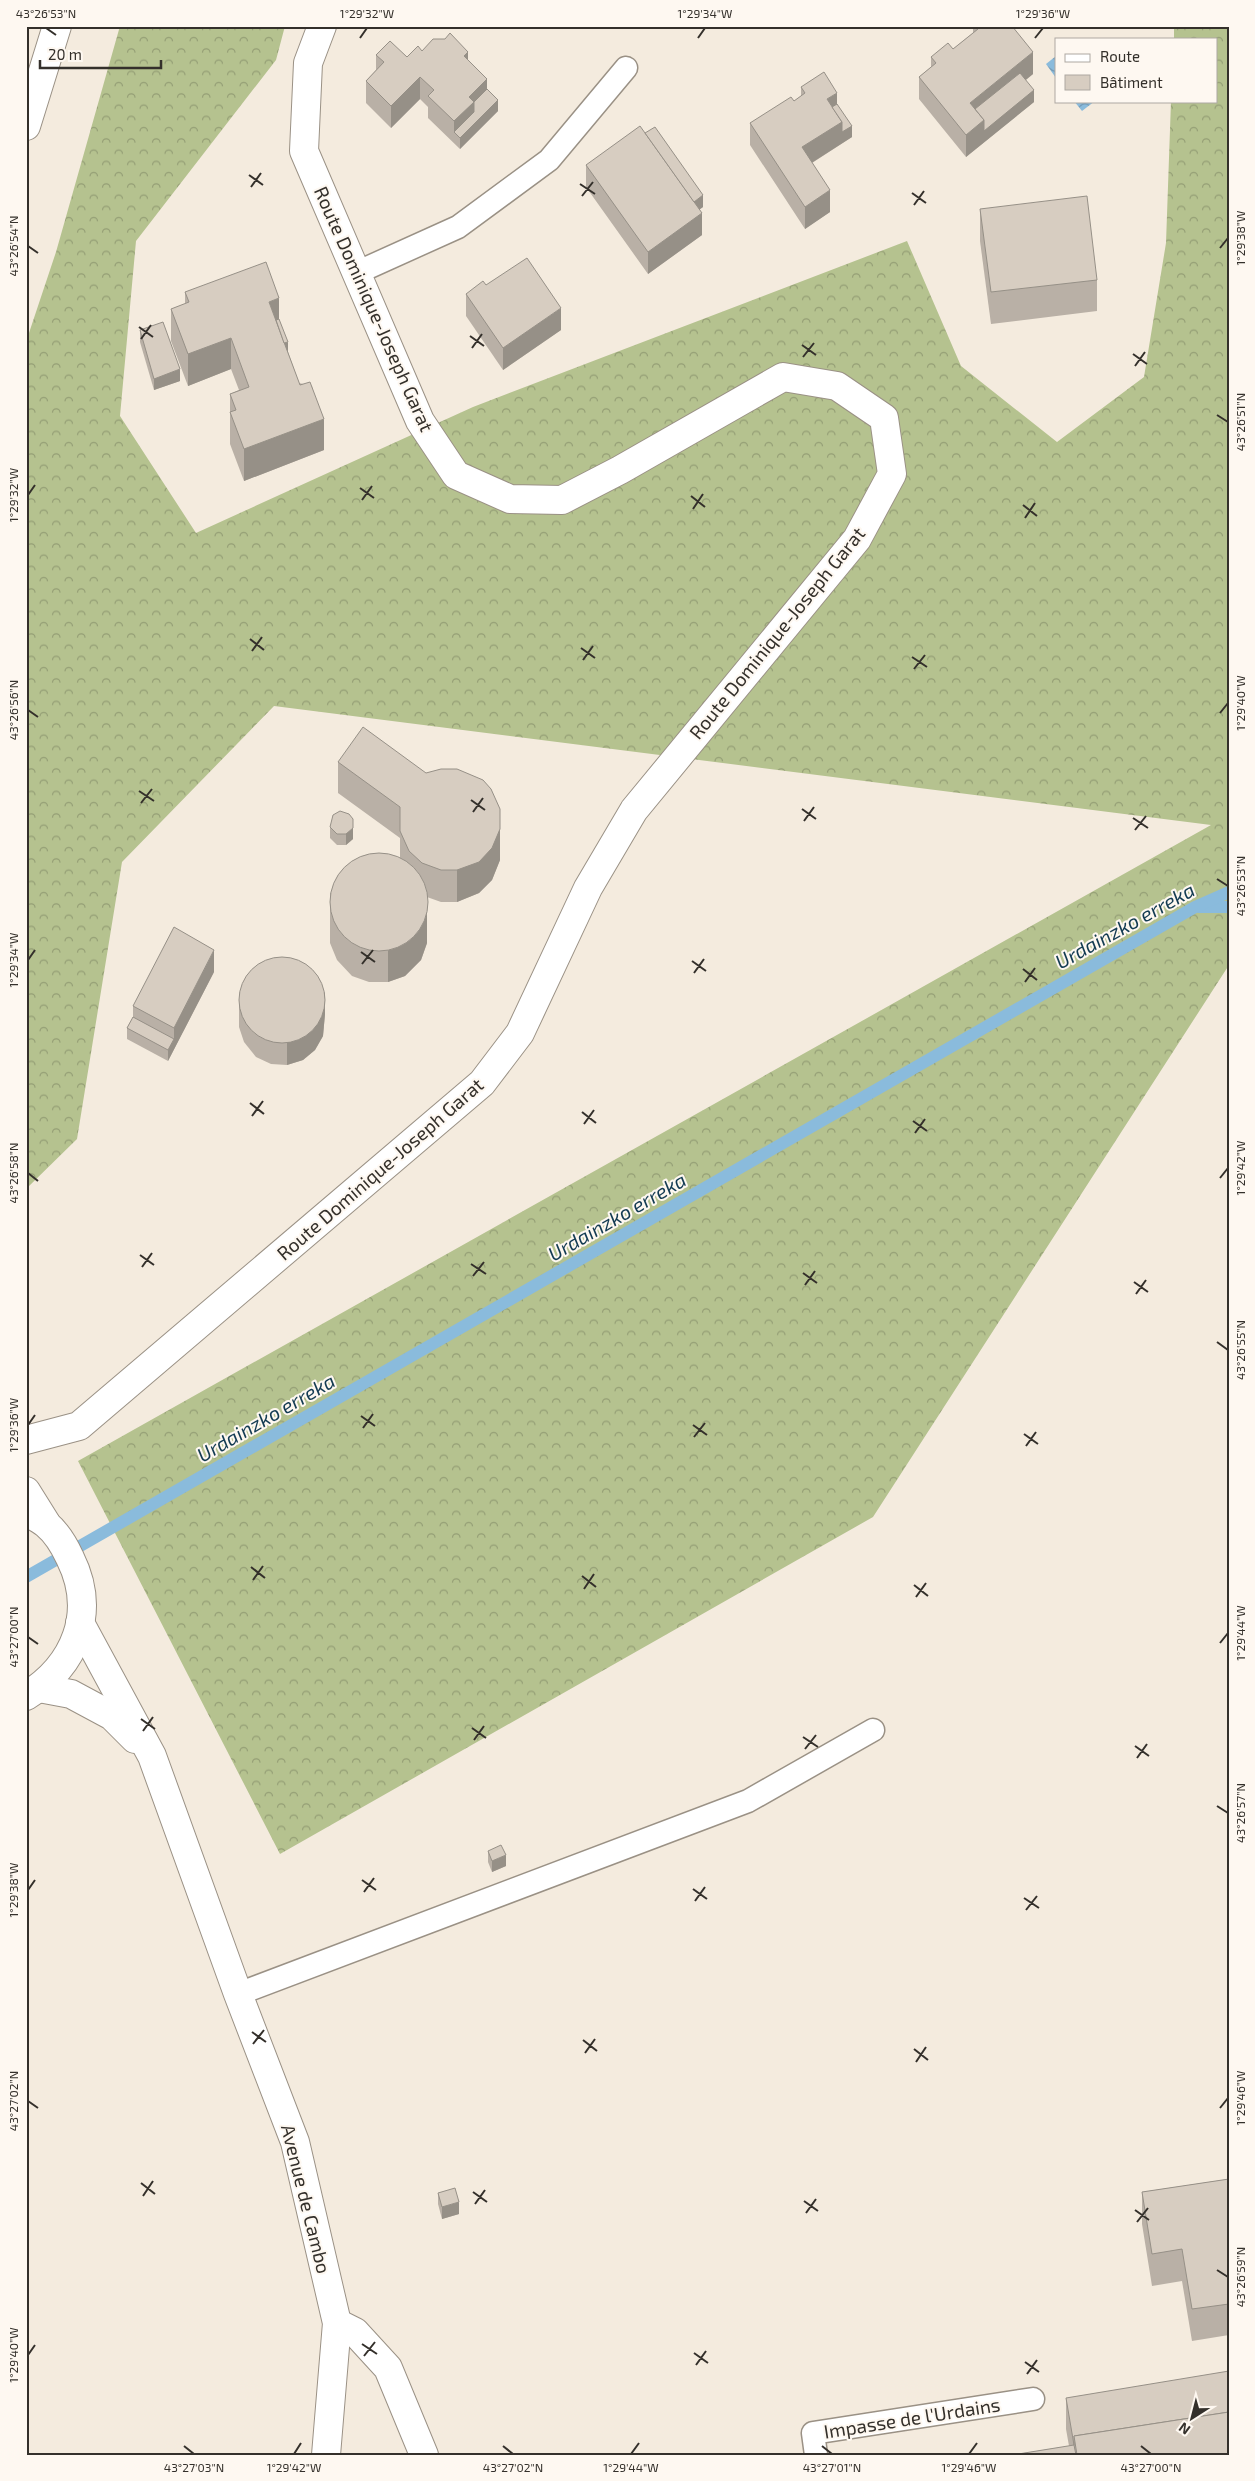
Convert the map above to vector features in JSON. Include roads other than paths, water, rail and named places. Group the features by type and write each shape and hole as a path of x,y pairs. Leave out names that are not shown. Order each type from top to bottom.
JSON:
{"main road":[{"path":"26,126 57,26"},
{"name":"Route Dominique-Joseph Garat","path":"26,1440 79,1426 482,1084 520,1033 588,888 634,810 857,538 892,474 884,418 837,386 783,377 562,500 510,500 456,475 420,421 304,151 308,63 322,26"},
{"path":"26,1491 44,1525 78,1573 83,1596 80,1623 74,1644 60,1668 33,1692"},
{"name":"Avenue de Cambo","path":"80,1623 152,1756 238,1994 295,2142 337,2323 326,2455"},
{"name":"Avenue de Cambo","path":"33,1692 71,1694 112,1716 152,1756"},
{"path":"337,2323 355,2332 388,2368 424,2455"}],"lane":[{"path":"356,272 458,227 549,160 626,68"},
{"path":"238,1994 748,1802 873,1730"},
{"name":"Impasse de l'Urdains","path":"816,2455 813,2433 1033,2400"}],"water":[{"path":"1055,57 1055,77 1046,64"},
{"path":"1075,102 1094,102 1082,111"}],"waterway":[{"name":"Urdainzko erreka","path":"26,1577 1195,907 1229,892"},
{"path":"1199,907 1229,907"}]}
